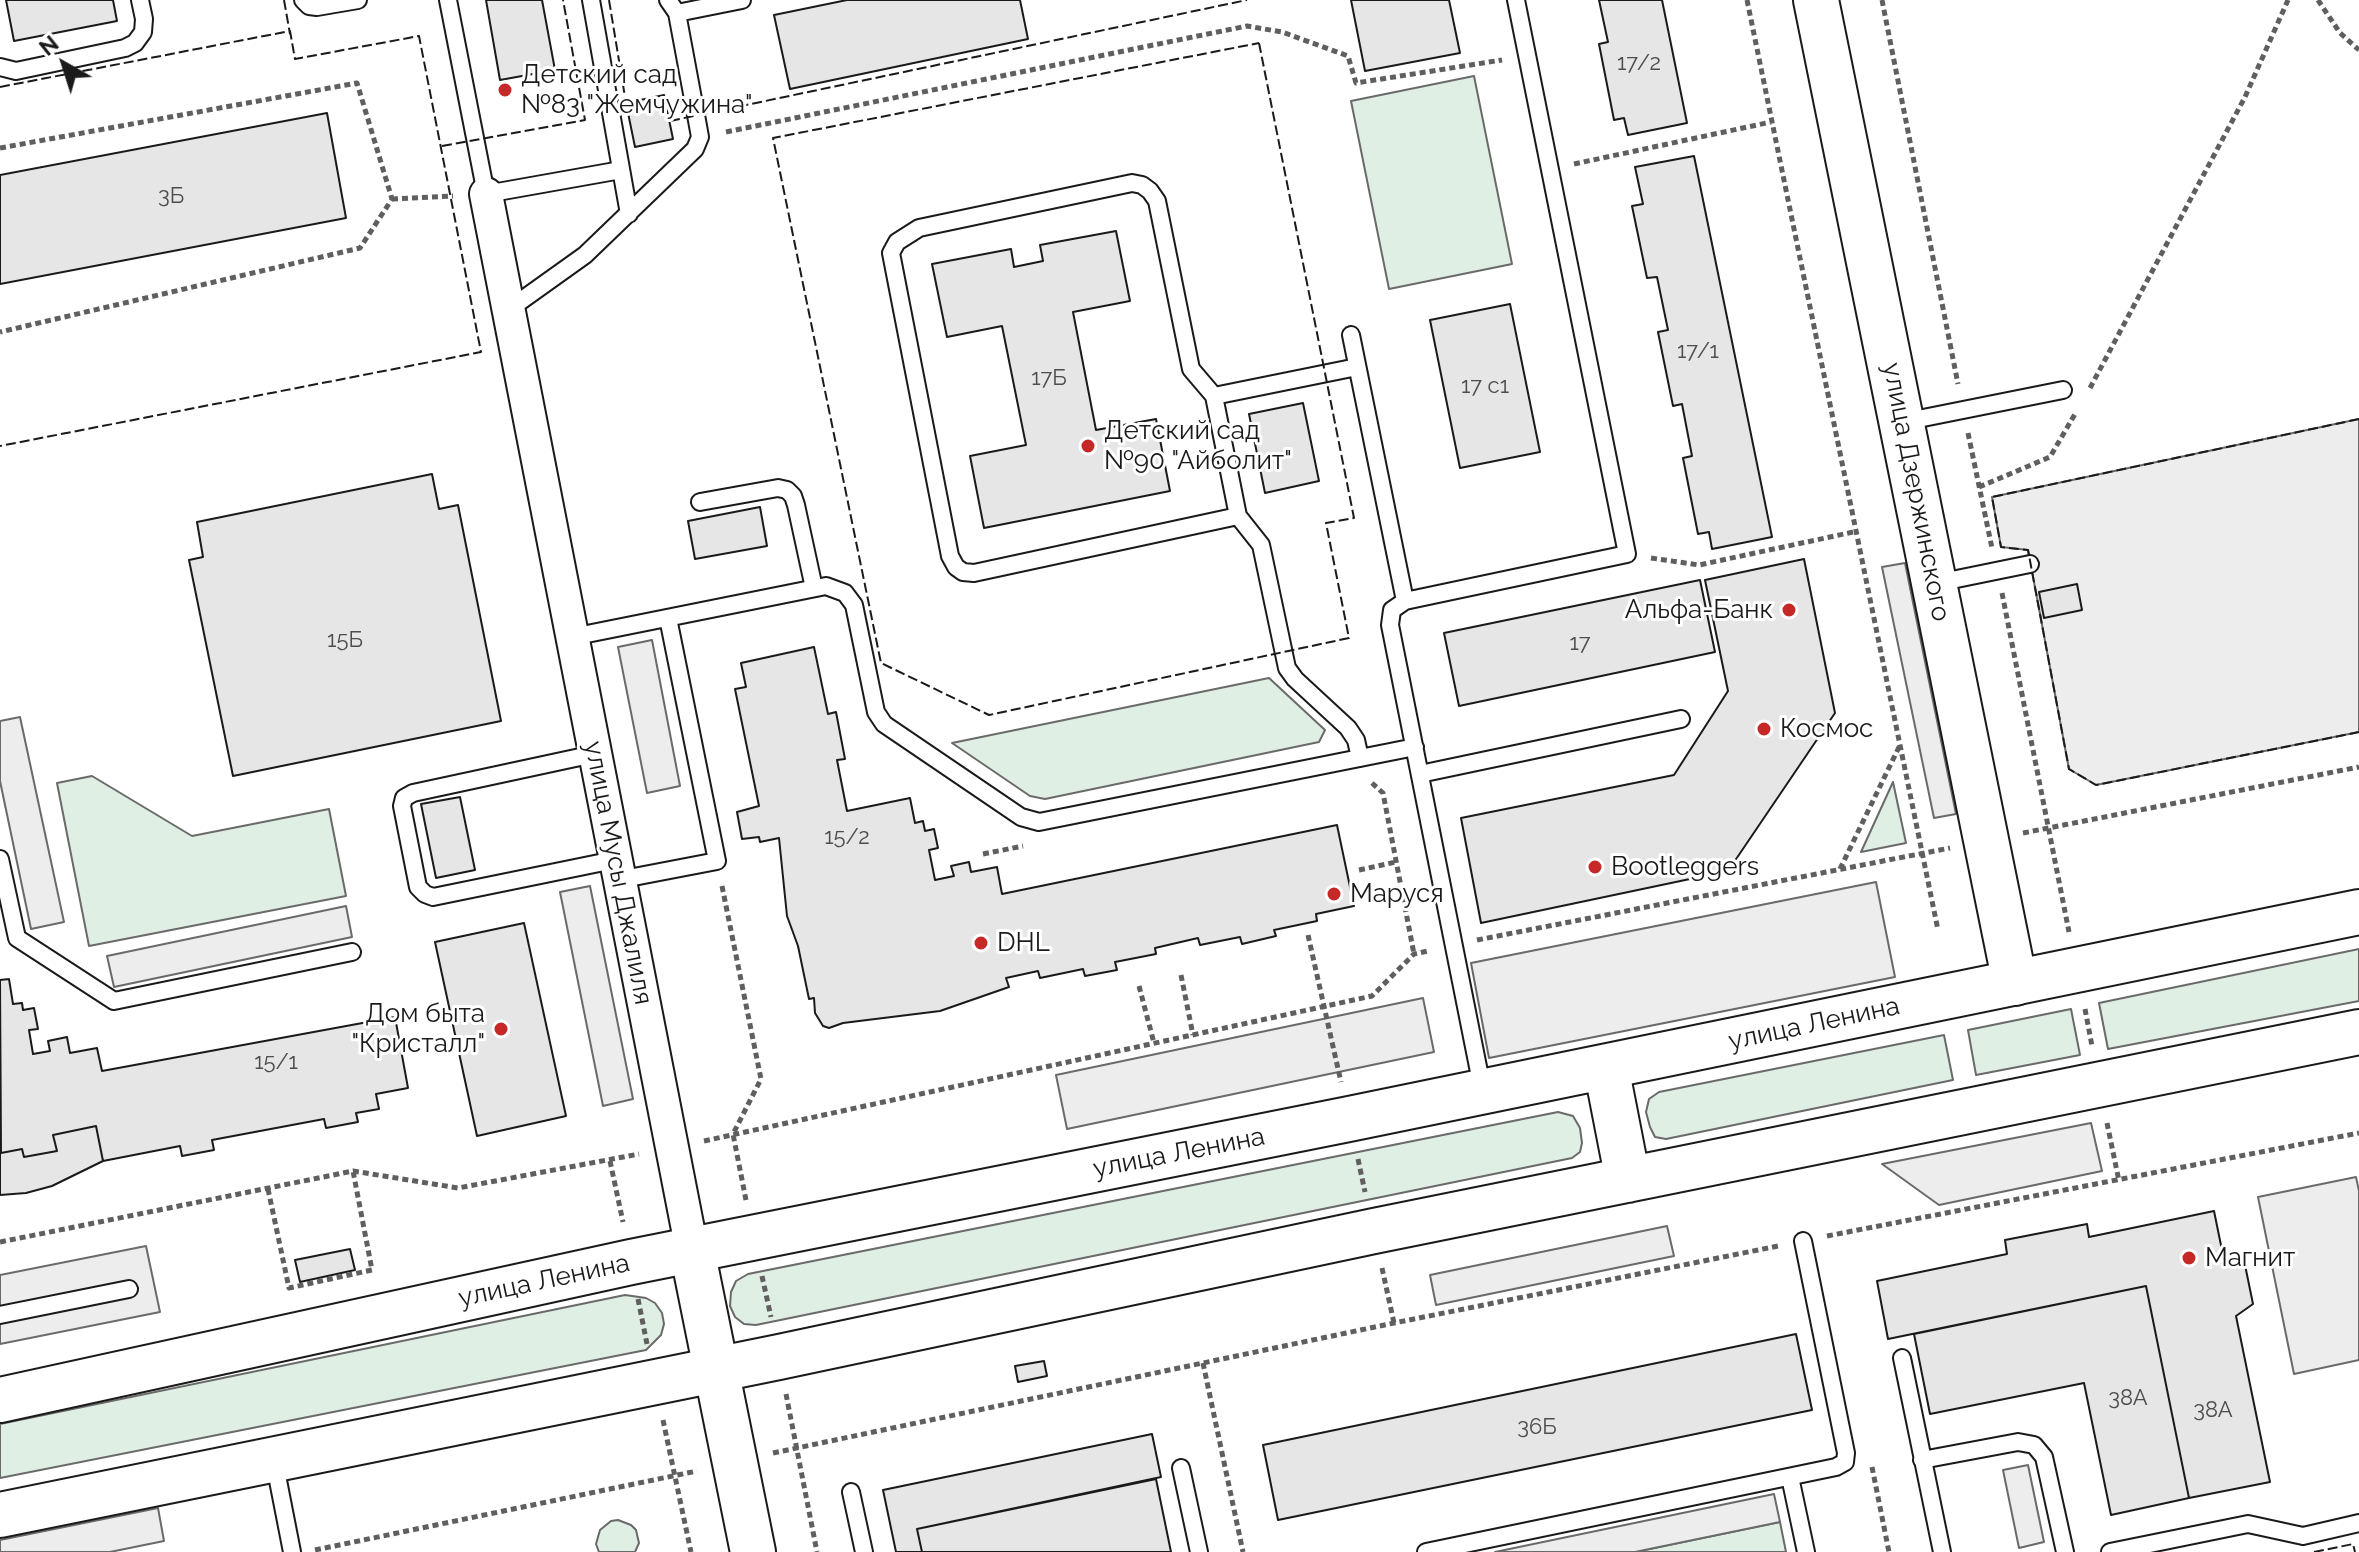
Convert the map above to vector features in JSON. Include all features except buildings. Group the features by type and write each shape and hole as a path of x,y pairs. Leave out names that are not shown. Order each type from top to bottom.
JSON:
{"main road":[{"name":"улица Дзержинского","path":"1816,0 2015,983"},
{"name":"улица Ленина","path":"0,1400 692,1250 2359,912"},
{"path":"0,1515 779,1357 1374,1231 2359,1034"},
{"path":"1606,1067 1628,1180"},
{"name":"улица Мусы Джалиля","path":"692,1250 753,1552"}],"street":[{"name":"улица Мусы Джалиля","path":"486,194 692,1250"}],"lane":[{"path":"0,67 16,71 125,48 135,43 143,32 140,0"},
{"path":"303,0 309,6 317,7 358,0"},
{"path":"448,0 486,194 621,170"},
{"path":"591,0 629,214"},
{"path":"508,310 585,255 685,161 700,137 672,7 739,0"},
{"path":"1483,1092 1390,625 1392,610 1405,601 1627,554 1516,0"},
{"path":"1238,516 974,573 963,572 956,567 950,556 891,253 897,242 919,228 1132,183 1142,185 1157,201 1191,369 1214,396 1238,516 1261,545 1287,668 1348,728 1356,740 1360,758"},
{"path":"1351,335 1405,601"},
{"path":"1214,396 1357,367"},
{"path":"1902,422 2063,390"},
{"path":"700,502 778,488 787,490 796,505 814,588"},
{"path":"1934,584 2030,564"},
{"path":"572,637 826,586 845,593 854,605 876,712 884,724 1021,817 1039,822 1415,747"},
{"path":"594,754 413,793 404,798 402,806 418,887 433,897 616,870 717,861 668,618"},
{"path":"1420,774 1681,719"},
{"path":"0,859 17,938 114,1001 352,952"},
{"path":"1426,1552 1790,1477 1836,1467 1845,1462 1846,1453 1803,1241"},
{"path":"0,1315 129,1289"},
{"path":"1902,1358 1942,1552"},
{"path":"1922,1460 2018,1442 2034,1445 2044,1457 2065,1552"},
{"path":"274,1460 292,1552"},
{"path":"1181,1468 1199,1552"},
{"path":"1790,1477 1806,1552"},
{"path":"851,1492 864,1552"},
{"path":"2110,1552 2137,1549 2248,1524 2303,1536 2359,1523"}],"path":[{"path":"1747,0 1938,930"},
{"path":"1882,0 2119,1181"},
{"path":"2087,394 2245,97 2288,0"},
{"path":"2318,0 2340,33 2359,50"},
{"path":"700,137 1247,26 1282,32 1348,56 1356,83 1527,56"},
{"path":"0,148 357,83 392,199 360,248 0,332"},
{"path":"1550,169 1771,122"},
{"path":"392,199 486,194"},
{"path":"1979,487 2050,457 2080,407"},
{"path":"1627,554 1699,565 1858,531"},
{"path":"1840,870 1901,743"},
{"path":"0,1242 353,1171 458,1188 672,1147 1372,996 1414,954 2359,767"},
{"path":"1367,779 1383,793 1414,954"},
{"path":"983,854 1029,844"},
{"path":"717,861 761,1079 733,1134 817,1552"},
{"path":"1359,870 1396,862"},
{"path":"1308,935 1394,1323"},
{"path":"1181,975 1193,1035"},
{"path":"1139,986 1154,1043"},
{"path":"306,1552 1394,1323 2359,1133"},
{"path":"268,1189 289,1288 372,1270 353,1171"},
{"path":"1203,1363 1243,1552"}],"green space":[{"path":"1474,76 1512,264 1389,289 1351,101"},
{"path":"1269,678 1325,730 1319,742 1045,799 1030,796 952,743"},
{"path":"92,776 192,836 329,809 346,896 89,946 57,783"},
{"path":"1893,782 1906,843 1861,852"},
{"path":"2359,949 2359,1001 2108,1049 2099,1003"},
{"path":"2071,1009 2080,1055 1976,1075 1968,1030"},
{"path":"1944,1035 1953,1080 1666,1139 1655,1137 1650,1127 1646,1112 1649,1099 1659,1092"},
{"path":"1558,1112 1573,1116 1580,1128 1580,1152 1572,1158 756,1325 744,1324 735,1317 730,1306 736,1281 748,1274"},
{"path":"625,1295 646,1298 655,1303 662,1313 664,1324 661,1335 646,1350 0,1478 0,1424"},
{"path":"618,1520 636,1530 639,1543 635,1552 599,1552 596,1544 600,1530 611,1521"},
{"path":"1780,1522 1786,1552 1635,1552"}],"shaded area":[{"path":"2359,419 2359,732 2096,785 2069,769 2028,550 2001,547 1992,497"},
{"path":"1905,563 1956,814 1934,818 1882,567"},
{"path":"652,640 680,786 647,793 618,647"},
{"path":"20,717 64,922 31,929 0,781 0,721"},
{"path":"1876,882 1895,977 1489,1058 1471,963"},
{"path":"590,886 633,1099 603,1106 560,892"},
{"path":"346,906 352,937 114,987 107,956"},
{"path":"1423,998 1434,1052 1067,1129 1056,1075"},
{"path":"2091,1123 2102,1171 1939,1205 1882,1164"},
{"path":"2356,1177 2359,1191 2359,1360 2294,1374 2258,1197"},
{"path":"1667,1226 1674,1256 1436,1305 1430,1275"},
{"path":"146,1246 160,1312 0,1344 0,1275"},
{"path":"2028,1465 2044,1542 2019,1548 2003,1470"},
{"path":"1774,1494 1780,1522 1635,1552 1495,1552"},
{"path":"158,1508 164,1541 110,1552 0,1552 0,1540"}],"fence":[{"path":"284,0 290,34"},
{"path":"442,146 585,120 563,0"},
{"path":"609,0 626,103"},
{"path":"670,121 1247,0"},
{"path":"0,87 290,31 295,59 419,36 481,352 0,446"},
{"path":"1259,43 1354,518 1326,523 1349,638 989,715 881,663 773,138 1259,43"},
{"path":"2359,419 1992,497 2001,547 2028,550 2069,769 2096,785 2359,732"},
{"path":"2314,1552 2353,1544 2355,1552"}],"place":[{"name":"Детский сад №83 \"Жемчужина\"","path":"505,90"},
{"name":"Детский сад №90 \"Айболит\"","path":"1088,446"},
{"name":"Альфа-Банк","path":"1789,610"},
{"name":"Космос","path":"1764,729"},
{"name":"Bootleggers","path":"1595,867"},
{"name":"Маруся","path":"1334,894"},
{"name":"DHL","path":"981,943"},
{"name":"Дом быта \"Кристалл\"","path":"501,1029"},
{"name":"Магнит","path":"2189,1258"}]}
